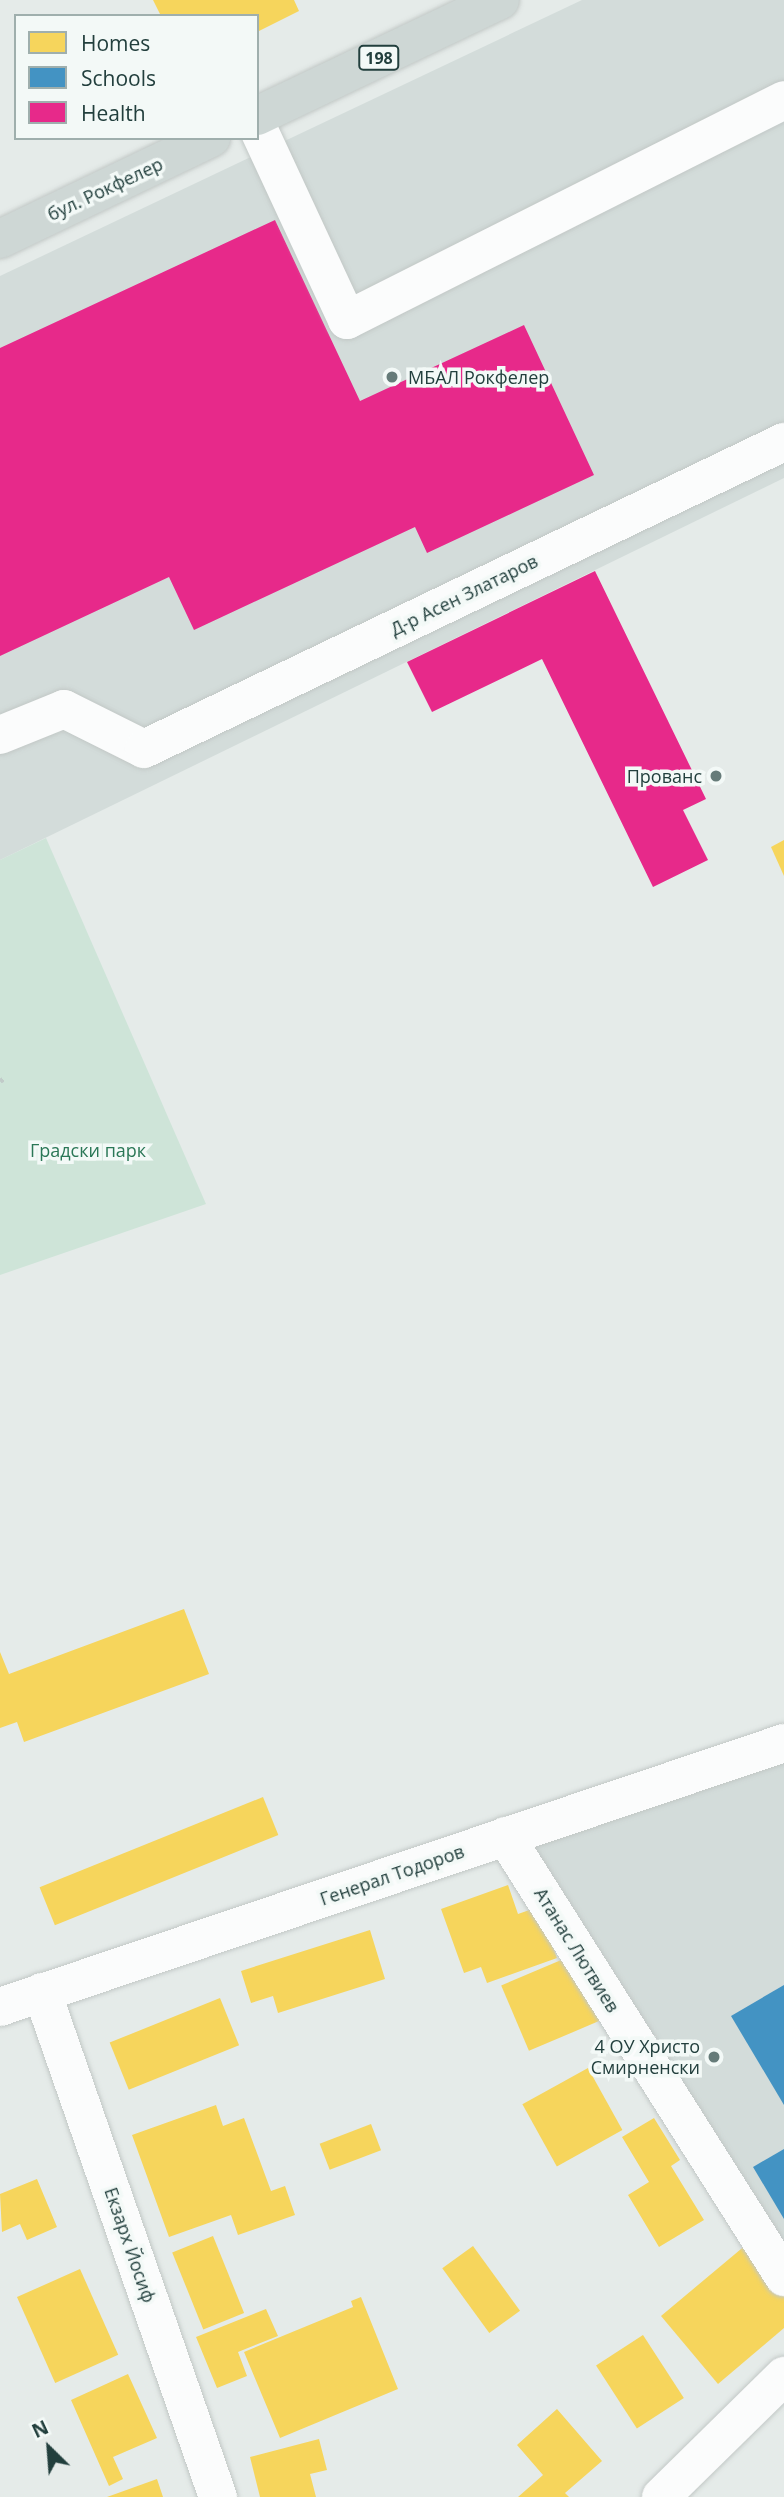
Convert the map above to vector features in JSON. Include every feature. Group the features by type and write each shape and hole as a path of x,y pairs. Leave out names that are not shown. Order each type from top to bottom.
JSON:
{"main road":[{"name":"198","path":"259,115 500,0"},
{"name":"бул. Рокфелер","path":"1,237 207,140"}],"street":[{"path":"259,130 347,320 784,100"},
{"name":"Д-р Асен Златаров","path":"0,735 64,709 144,749 784,442"},
{"name":"Генерал Тодоров","path":"0,2007 784,1743"},
{"name":"Атанас Лютвиев","path":"505,1836 784,2277"},
{"name":"Екзарх Йосиф","path":"42,1992 218,2497"},
{"path":"661,2497 784,2376"}],"shaded area":[{"name":"МБАЛ Рокфелер","path":"582,0 784,0 784,478 0,860 0,276"},
{"name":"4 ОУ Христо Смирненски","path":"784,1743 784,2277 505,1836"}],"green space":[{"name":"Градски парк","path":"46,838 206,1204 0,1275 0,860"}],"building: Homes":[{"path":"153,0 294,0 299,11 259,31 259,14 160,14"},
{"path":"784,840 784,876 771,847"},
{"path":"184,1609 209,1674 24,1742 17,1722 0,1728 0,1652 9,1674"},
{"path":"263,1797 278,1835 55,1925 40,1887"},
{"path":"508,1885 518,1914 538,1907 557,1958 487,1983 481,1967 464,1973 441,1909"},
{"path":"370,1930 385,1979 278,2013 273,1996 251,2003 241,1971"},
{"path":"573,1955 601,2020 529,2051 501,1985"},
{"path":"220,1998 239,2045 129,2090 110,2043"},
{"path":"588,2068 622,2130 557,2166 522,2104"},
{"path":"216,2105 223,2126 244,2118 271,2191 285,2186 295,2215 238,2235 231,2215 169,2237 132,2135"},
{"path":"654,2118 680,2160 671,2166 704,2220 659,2247 628,2195 649,2182 622,2137"},
{"path":"371,2124 381,2150 330,2170 320,2144"},
{"path":"37,2179 57,2227 27,2240 20,2224 2,2232 0,2194"},
{"path":"213,2236 244,2313 203,2329 172,2252"},
{"path":"747,2244 784,2287 784,2328 718,2384 661,2316"},
{"path":"473,2246 520,2311 489,2333 442,2268"},
{"path":"80,2269 118,2355 55,2383 17,2297"},
{"path":"361,2297 398,2389 280,2438 244,2352 353,2307 351,2301"},
{"path":"266,2309 278,2336 238,2352 247,2376 217,2388 196,2337"},
{"path":"643,2335 684,2398 637,2428 596,2365"},
{"path":"128,2374 157,2438 113,2457 123,2479 109,2486 71,2400"},
{"path":"557,2409 602,2461 565,2493 569,2497 518,2497 543,2475 517,2445"},
{"path":"319,2439 327,2470 310,2474 316,2497 260,2497 250,2457"},
{"path":"157,2479 163,2497 107,2497"}],"building: Schools":[{"path":"784,1985 784,2105 731,2016"},
{"path":"784,2149 784,2219 753,2167"}],"building: Health":[{"path":"275,220 360,401 524,325 594,475 427,553 415,527 194,630 169,577 0,656 0,348"},
{"path":"595,571 706,799 683,810 708,860 653,887 542,659 432,712 407,662"}],"place":[{"name":"МБАЛ Рокфелер","path":"392,377"},
{"name":"Прованс","path":"716,776"},
{"name":"4 ОУ Христо Смирненски","path":"714,2057"}]}
